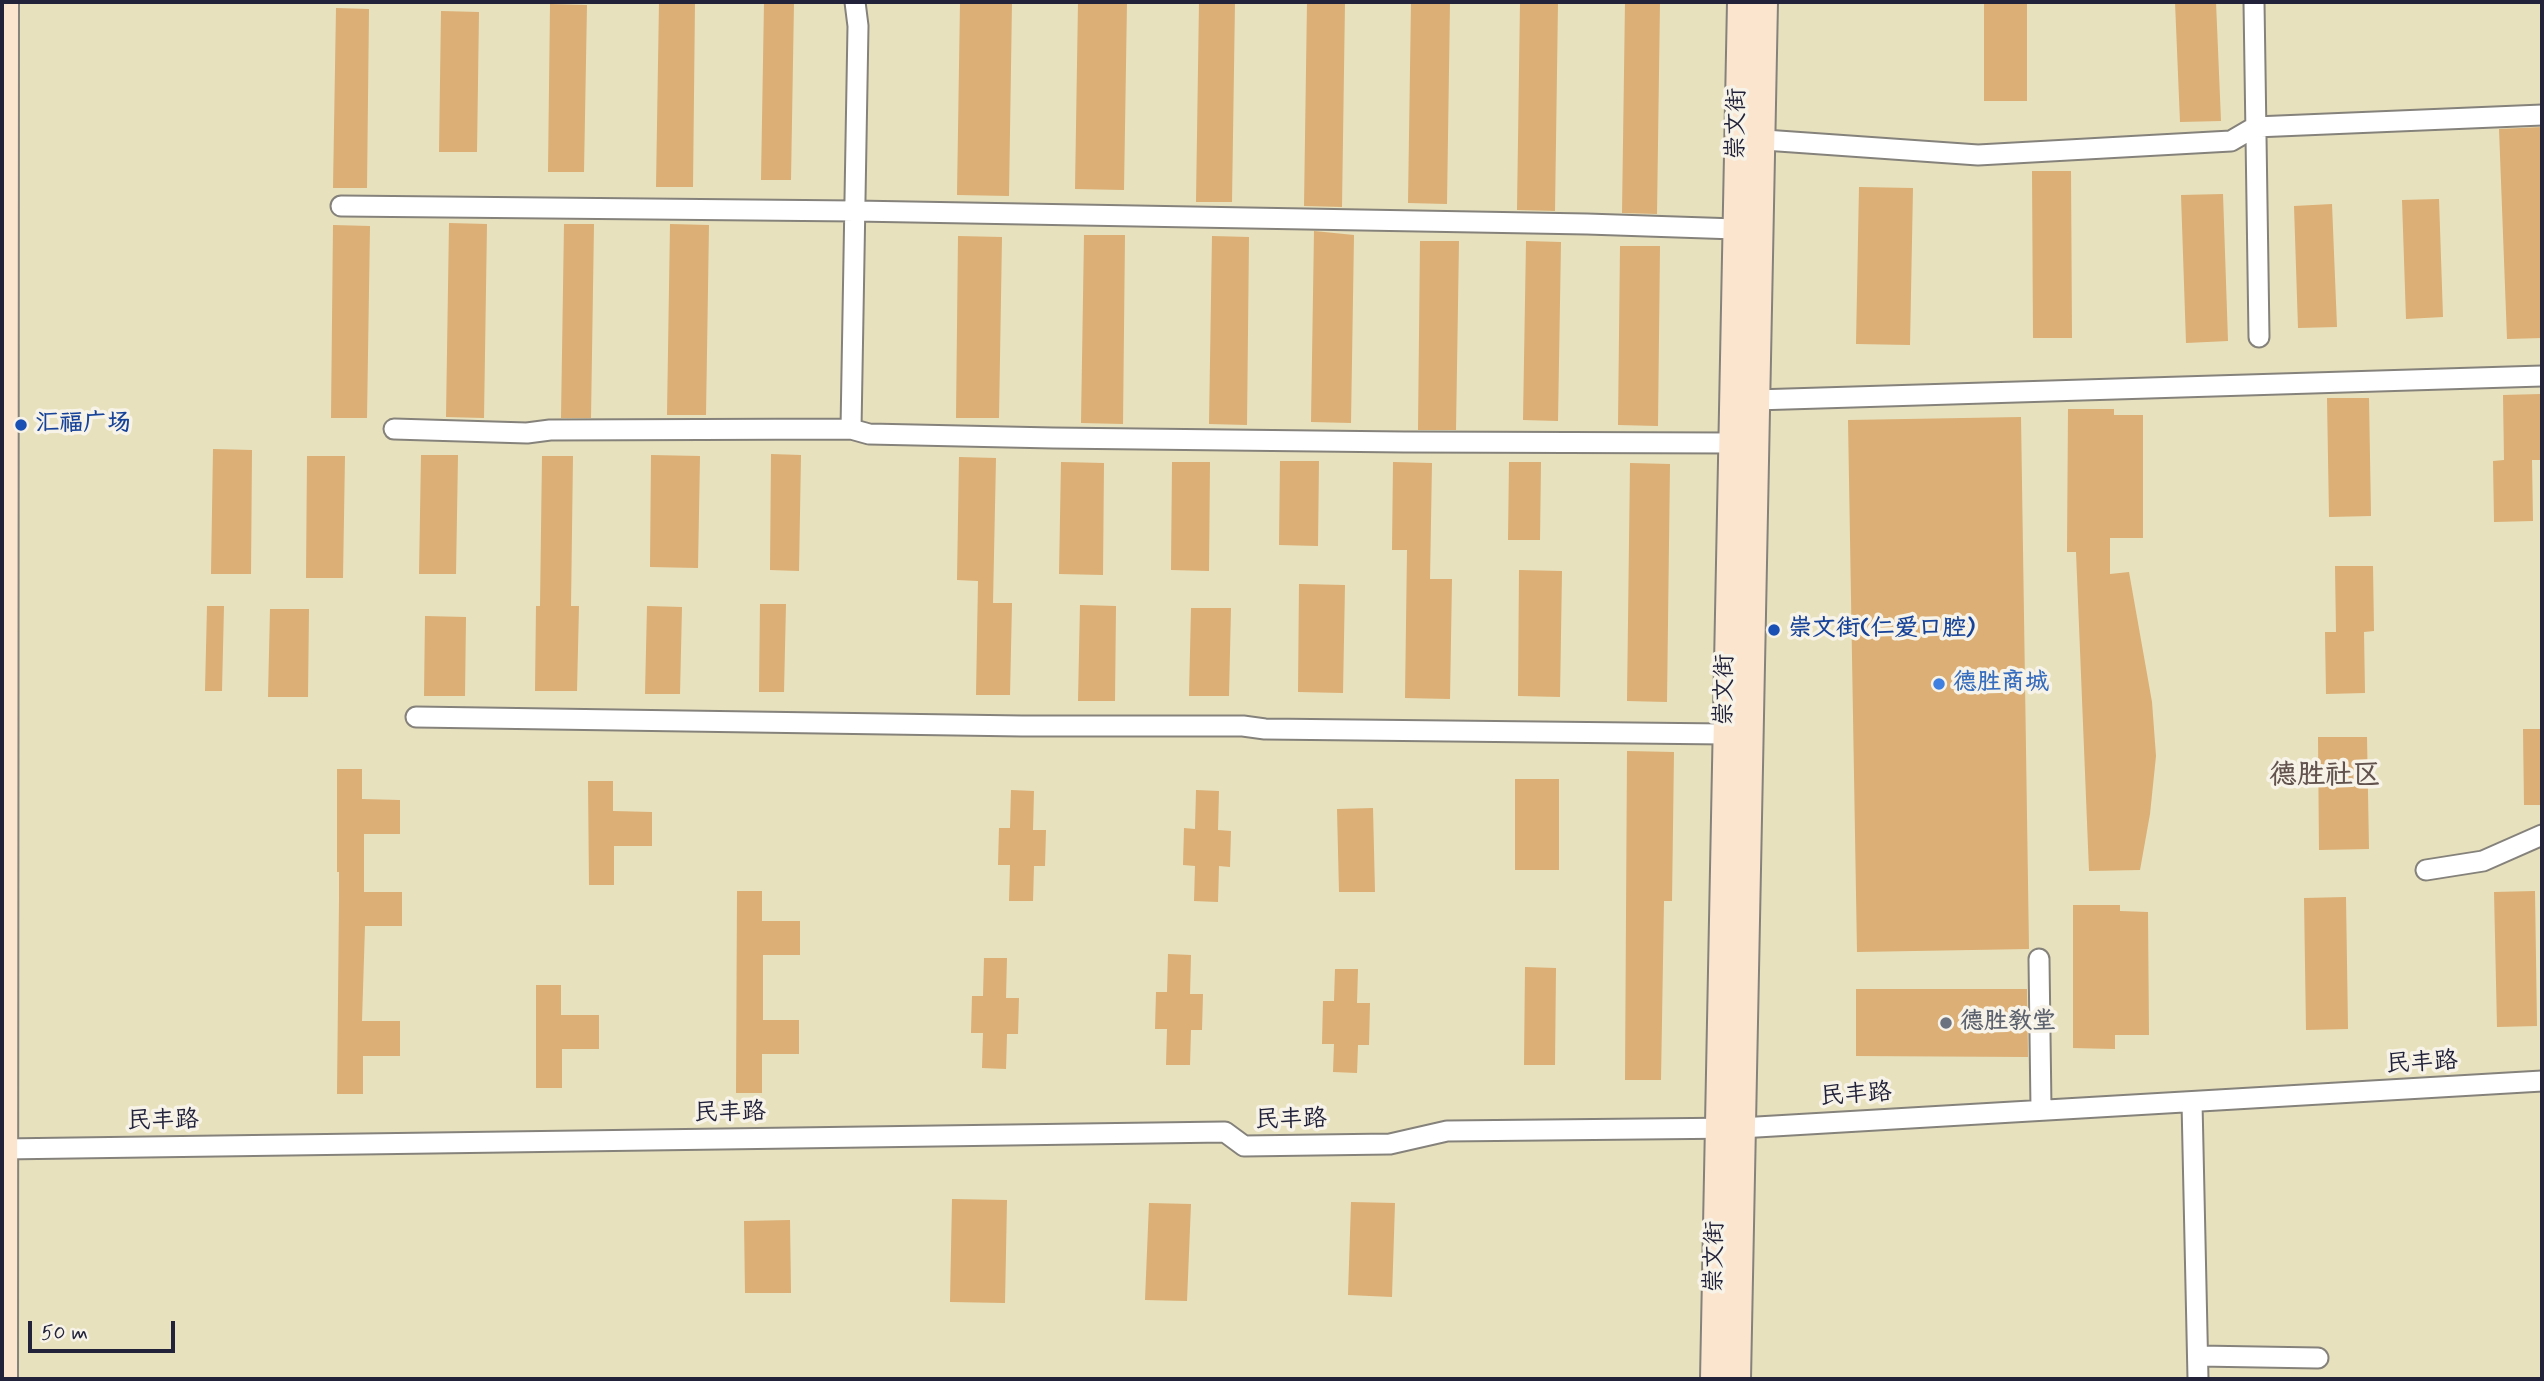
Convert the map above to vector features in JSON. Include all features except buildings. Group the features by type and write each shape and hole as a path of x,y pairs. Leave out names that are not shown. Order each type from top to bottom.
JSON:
{"street":[{"path":"4,1379 5,2"},
{"path":"852,429 858,26 855,2"},
{"name":"崇文街","path":"1714,1379 1729,1128 1755,400 1749,139 1741,2"},
{"name":"崇文街","path":"1737,1379 1729,1128 1725,734 1736,229 1764,2"},
{"path":"2254,2 2259,337"},
{"path":"1749,139 1978,155 2231,141 2255,127 2542,115"},
{"path":"341,206 855,211 1736,229"},
{"path":"1755,400 2542,376"},
{"path":"394,429 527,433 564,430 852,429 869,434 1053,438 1731,443"},
{"path":"416,718 1022,726 1243,726 1265,729 1725,734"},
{"path":"2426,870 2483,861 2542,835"},
{"path":"2039,959 2041,1109"},
{"name":"民丰路","path":"3,1149 1225,1132 1244,1146 1390,1144 1447,1131 1729,1128 2542,1081"},
{"path":"2192,1102 2198,1379"},
{"path":"2199,1356 2318,1358"}],"place":[{"name":"汇福广场","path":"21,425"},
{"name":"崇文街(仁爱口腔)","path":"1774,630"},
{"name":"德胜商城","path":"1939,684"},
{"name":"德胜教堂","path":"1946,1023"}],"district":[{"name":"德胜社区","path":"2325,777"}]}
